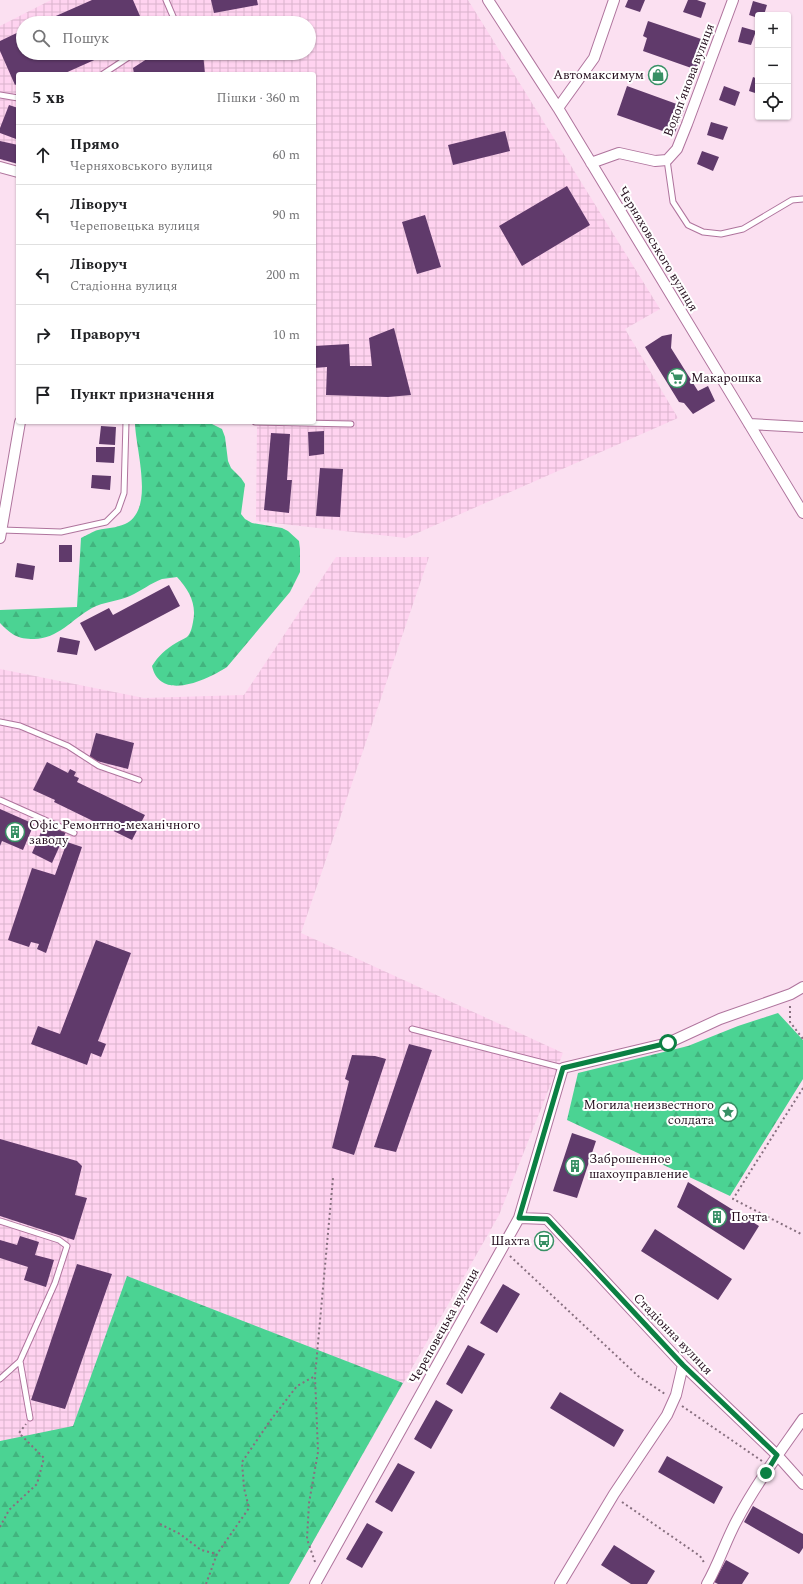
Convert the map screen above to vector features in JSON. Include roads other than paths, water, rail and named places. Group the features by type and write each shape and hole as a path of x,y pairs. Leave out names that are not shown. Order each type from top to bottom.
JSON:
{"street":[{"name":"Черняховського вулиця","path":"488,0 558,108 803,513"},
{"path":"558,108 594,58 614,0"},
{"name":"Водоп’янова вулиця","path":"667,160 677,149 733,0"},
{"path":"591,163 619,153 655,161 667,160"},
{"path":"0,167 16,171"},
{"path":"1,534 20,424"},
{"path":"749,424 803,427"},
{"path":"563,1068 668,1043 720,1019 791,994 803,987"},
{"name":"Череповецька вулиця","path":"318,1580 519,1218 563,1068"},
{"name":"Стадіонна вулиця","path":"519,1218 547,1219 683,1365 777,1455 803,1484"},
{"path":"560,1584 614,1494 667,1415 676,1395 683,1365"},
{"path":"709,1579 723,1553 736,1520 777,1455 803,1419"}],"lane":[{"path":"166,0 173,16"},
{"path":"106,72 124,60"},
{"path":"0,95 16,98"},
{"path":"667,160 673,202 688,225 703,232 721,234 743,229 792,200 803,199"},
{"path":"316,423 351,424"},
{"path":"1,534 61,532 106,522 118,510 124,493 126,424"},
{"path":"0,722 20,726 68,746 98,766 139,780"},
{"path":"0,800 74,833"},
{"path":"412,1029 563,1068"},
{"path":"0,1221 58,1240 67,1246 55,1283 20,1361 0,1379"},
{"path":"20,1361 30,1418"}],"place":[{"name":"Автомаксимум","path":"658,75"},
{"name":"Макарошка","path":"677,378"},
{"name":"Офіс Ремонтно-механічного заводу","path":"15,832"},
{"name":"Могила неизвестного солдата","path":"728,1112"},
{"name":"Заброшенное шахоуправление","path":"575,1166"},
{"name":"Почта","path":"717,1217"},
{"name":"Шахта","path":"544,1241"}]}
